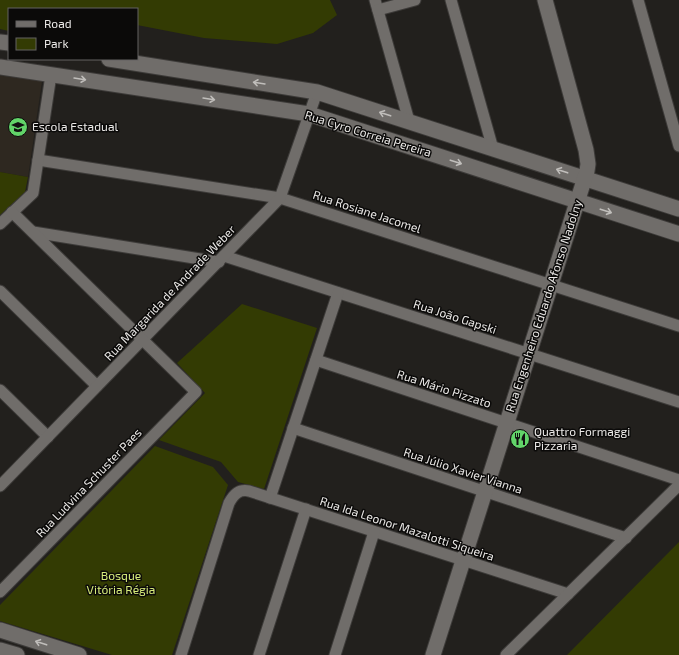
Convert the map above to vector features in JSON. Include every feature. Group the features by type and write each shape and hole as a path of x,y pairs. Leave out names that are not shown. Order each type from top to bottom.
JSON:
{"street":[{"path":"409,121 376,5 415,0"},
{"path":"451,0 493,149"},
{"name":"Rua Engenheiro Eduardo Afonso Nadolny","path":"433,655 578,202 588,164 586,150 545,0"},
{"path":"638,0 679,146"},
{"name":"Rua Cyro Correia Pereira","path":"115,60 317,92 679,209"},
{"name":"Rua Cyro Correia Pereira","path":"0,67 309,114 679,234"},
{"path":"0,224 32,193 51,75"},
{"name":"Rua Margarida de Andrade Weber","path":"0,486 280,198 317,92"},
{"name":"Rua Rosiane Jacomel","path":"38,160 280,198 679,326"},
{"path":"12,212 143,340"},
{"name":"Rua João Gapski","path":"33,232 221,259 338,293 679,402"},
{"path":"0,291 97,386"},
{"path":"270,498 338,293"},
{"name":"Rua Ludvina Schuster Paes","path":"0,592 196,392 143,340"},
{"name":"Rua Mário Pizzato","path":"316,360 679,480"},
{"path":"0,390 48,437"},
{"name":"Rua Júlio Xavier Vianna","path":"293,428 626,538"},
{"path":"506,655 679,485"},
{"name":"Rua Ida Leonor Mazalotti Siqueira","path":"181,655 230,503 238,492 249,491 568,594"},
{"path":"259,655 306,510"},
{"path":"335,655 374,532"},
{"path":"0,630 79,655"},
{"path":"0,650 17,655"}],"shaded area":[{"name":"Escola Estadual","path":"0,75 42,81 28,177 0,172"}],"green space":[{"path":"0,0 330,0 337,15 313,33 277,44 204,38 138,25 138,8 8,8 8,31 0,29"},
{"path":"0,172 28,177 25,192 0,215"},
{"path":"242,304 317,328 264,489 238,482 221,462 159,440 205,393 177,363"},
{"name":"Bosque Vitória Régia","path":"155,446 213,467 228,485 172,655 112,655 0,621 0,605"},
{"path":"679,542 679,655 567,655"}],"place":[{"name":"Escola Estadual","path":"18,127"},
{"name":"Quattro Formaggi Pizzaria","path":"520,439"}]}
